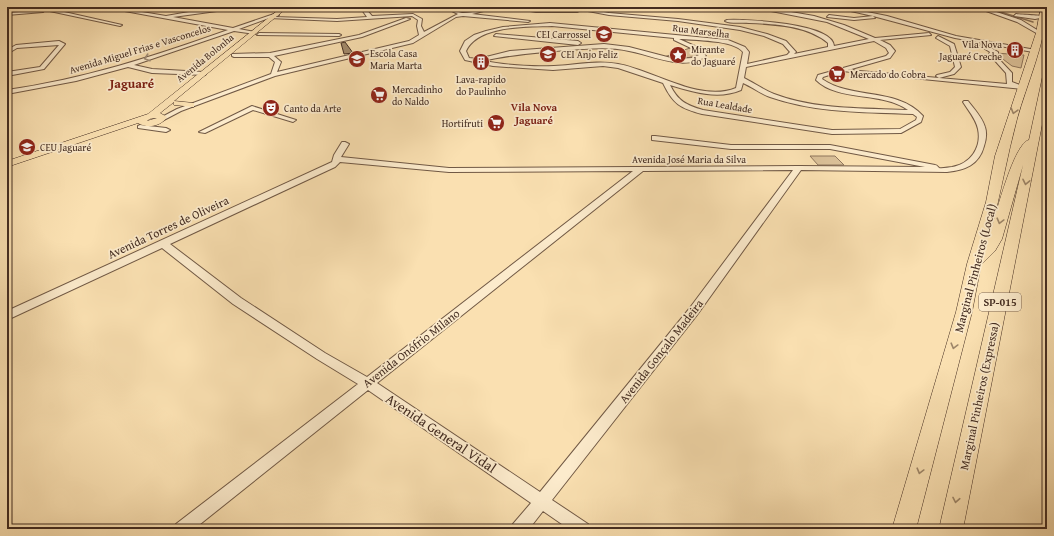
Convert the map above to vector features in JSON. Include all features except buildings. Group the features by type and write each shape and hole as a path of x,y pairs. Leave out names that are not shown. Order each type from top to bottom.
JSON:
{"highway":[{"name":"Marginal Pinheiros (Local)","path":"904,529 964,312 974,264 992,202 1002,156 1033,50 1040,33 1044,12"},
{"name":"Marginal Pinheiros (Expressa)","path":"951,529 1036,134 1047,75"},
{"path":"974,264 990,248 995,239 1016,166 1025,147 1036,134"}],"main road":[{"name":"Avenida Bolonha","path":"154,120 177,103 234,55 285,7"},
{"name":"Avenida Bolonha","path":"274,17 292,7"},
{"name":"Avenida Bolonha","path":"154,120 203,74 256,34"},
{"path":"177,103 191,105"},
{"path":"7,164 154,120"},
{"path":"7,171 154,120"}],"street":[{"path":"36,7 120,25"},
{"path":"105,7 256,34 294,36 344,35 370,32"},
{"path":"106,13 138,7"},
{"path":"164,18 189,13 244,7"},
{"path":"340,7 352,7"},
{"path":"362,7 371,18"},
{"name":"Rua Marselha","path":"446,7 461,14 524,24 547,23 718,40 739,46 746,52 741,79"},
{"path":"154,120 273,75 411,42 431,29 461,14 498,7"},
{"path":"510,7 551,11 617,8 703,7"},
{"path":"510,7 531,17"},
{"path":"569,7 693,22 720,23 751,21 792,26 827,38 831,43 831,48"},
{"path":"753,7 797,14 839,24 875,39 890,48 892,51 890,55 822,75 819,80 825,85 835,88 894,101 916,112"},
{"path":"835,7 887,17 971,40 1033,50"},
{"path":"977,7 1019,21 1040,33"},
{"path":"988,7 1026,17 1044,12"},
{"path":"7,14 51,10"},
{"path":"87,18 100,14"},
{"path":"797,14 813,14 854,19 876,17 919,35"},
{"path":"274,17 337,20 402,15 416,16 420,18 419,28 422,35"},
{"path":"66,17 77,16"},
{"path":"234,55 270,55 297,48 350,39 416,16"},
{"name":"Avenida Miguel Frias e Vasconcelos","path":"7,92 73,80 127,65 274,17"},
{"path":"537,19 547,23"},
{"path":"720,23 786,42 793,49 793,54 789,56"},
{"path":"556,24 524,24 481,34 468,40 463,45 462,51 465,56 476,61 553,68 612,64 625,67 665,82 708,92 726,93 739,89 741,79 770,95 814,106 916,112"},
{"path":"909,24 952,45 958,68 956,71 948,75 920,78"},
{"path":"419,28 431,29"},
{"path":"294,36 303,29"},
{"path":"481,34 509,35 629,49 675,61 693,60 703,56 700,51 691,46 664,35"},
{"path":"743,66 875,39 929,34"},
{"path":"344,35 350,39"},
{"path":"971,40 996,52 991,53 1009,73 1009,83 1022,87"},
{"path":"572,48 576,42"},
{"path":"7,52 16,47 62,44 42,68 33,71 7,74"},
{"path":"476,61 510,53 604,46"},
{"path":"270,55 278,62 273,75"},
{"path":"127,65 152,71 203,74"},
{"path":"837,71 1022,87"},
{"name":"Rua Lealdade","path":"665,82 676,101 685,107 709,113 832,132 901,131 919,121 920,116 916,112"},
{"path":"154,120 200,102"},
{"name":"Avenida José Maria da Silva","path":"338,159 442,169 799,168 947,170 970,165 976,160 980,151 983,135 982,127 966,102"},
{"path":"202,132 255,108 293,120"},
{"path":"655,138 730,147 830,147 918,163 947,170"},
{"path":"338,159 345,144"},
{"name":"Avenida Torres de Oliveira","path":"7,316 332,165 338,159"},
{"name":"Avenida Gonçalo Madeira","path":"519,529 693,312 799,168"},
{"name":"Avenida Onófrio Milano","path":"182,529 641,169"},
{"name":"Avenida General Vidal","path":"162,243 237,301 321,356 367,383 582,529"}],"shaded area":[{"path":"690,48 697,55 696,56 677,60 664,57"},
{"path":"995,53 1024,55 1021,68 1012,66"},
{"path":"810,156 835,156 844,165 818,165"}],"waterway":[{"path":"984,7 1033,22"}],"place":[{"name":"CEI Carrossel","path":"604,34"},
{"name":"Vila Nova Jaguaré Creche","path":"1015,50"},
{"name":"CEI Anjo Feliz","path":"548,54"},
{"name":"Mirante do Jaguaré","path":"678,55"},
{"name":"Escola Casa Maria Marta","path":"357,59"},
{"name":"Lava-rapido do Paulinho","path":"481,62"},
{"name":"Mercado do Cobra","path":"837,74"},
{"name":"Mercadinho do Naldo","path":"379,95"},
{"name":"Canto da Arte","path":"271,108"},
{"name":"Hortifruti","path":"496,123"},
{"name":"CEU Jaguaré","path":"27,147"}],"district":[{"name":"Jaguaré","path":"132,83"},
{"name":"Vila Nova Jaguaré","path":"534,113"}]}
